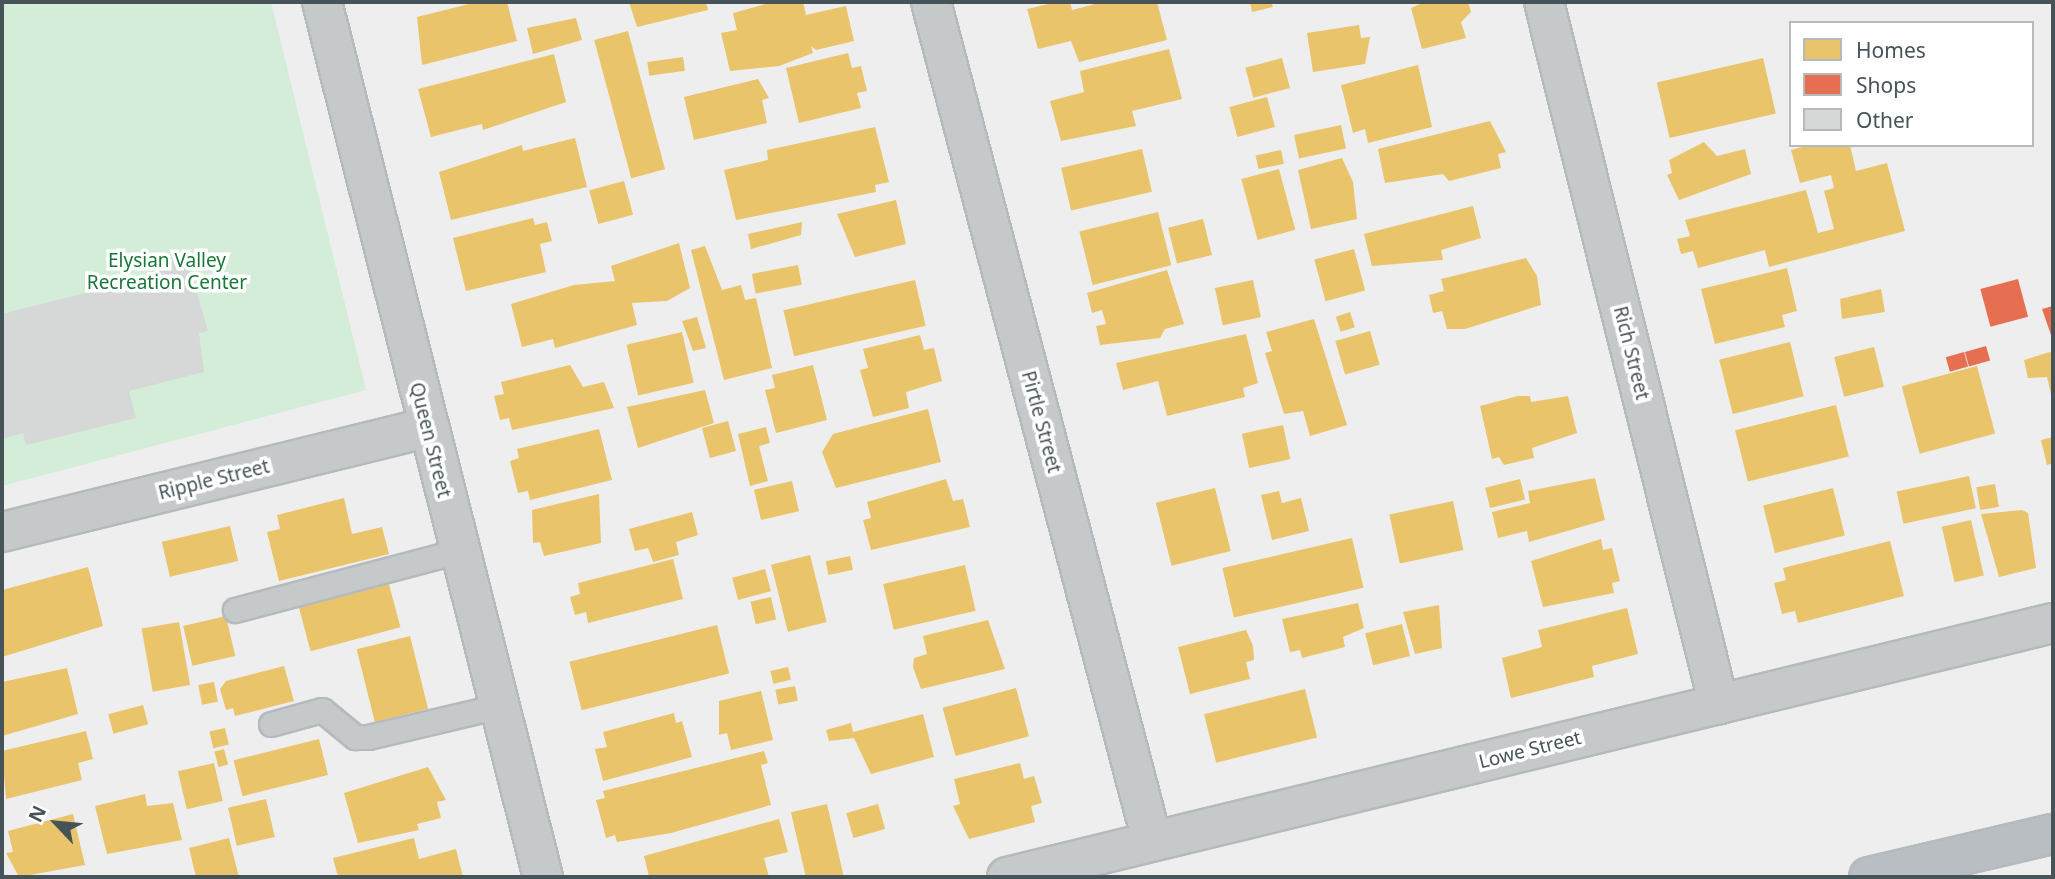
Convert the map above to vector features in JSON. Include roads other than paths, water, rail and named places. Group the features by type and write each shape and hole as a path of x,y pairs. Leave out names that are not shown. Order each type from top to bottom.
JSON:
{"highway":[{"path":"1869,877 2053,834"}],"street":[{"name":"Queen Street","path":"322,2 426,428 543,877"},
{"name":"Pirtle Street","path":"931,2 1152,841"},
{"name":"Rich Street","path":"1544,2 1719,705"},
{"name":"Ripple Street","path":"2,532 426,428"},
{"name":"Lowe Street","path":"1007,877 2053,623"}],"lane":[{"path":"235,610 458,551"},
{"path":"271,724 322,710 355,737 368,737 499,706"}],"park label":[{"name":"Elysian Valley Recreation Center","path":"167,272"}]}
